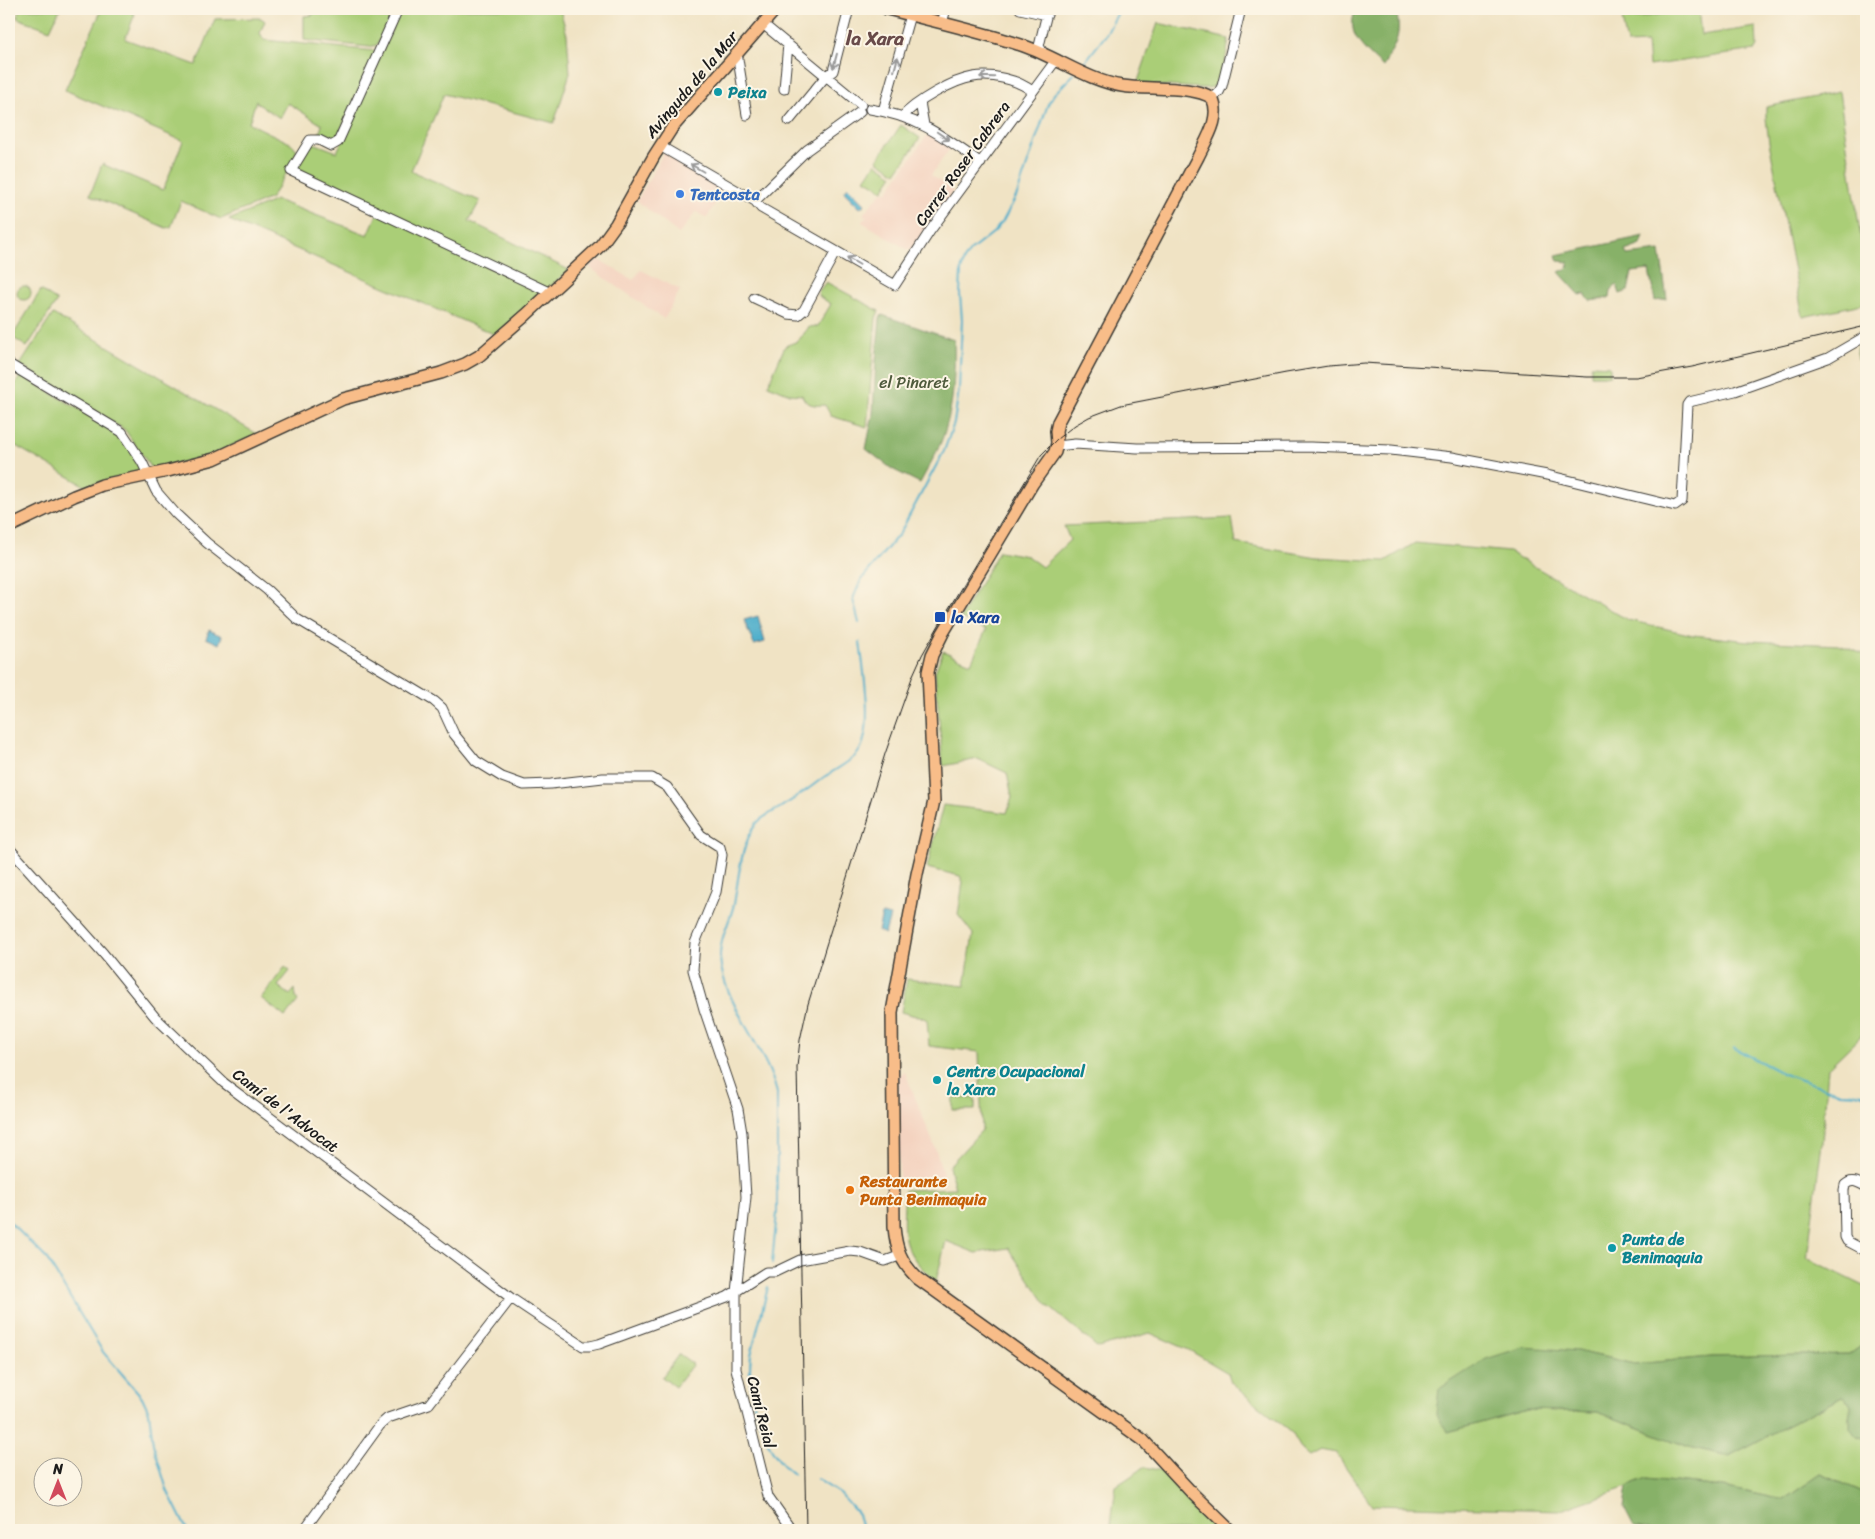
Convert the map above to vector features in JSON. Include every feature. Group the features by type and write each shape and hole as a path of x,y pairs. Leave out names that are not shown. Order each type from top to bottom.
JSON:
{"main road":[{"name":"Avinguda de la Mar","path":"9,527 94,488 218,458 311,413 349,397 440,373 465,364 486,350 600,246 624,211 660,146 686,111 776,9"},
{"path":"887,9 1038,49 1056,60 1103,82 1118,86 1193,91 1206,94 1212,98 1216,107 1216,114 1206,140 1058,422 1057,446 1053,455 1033,482 943,633 929,664 928,683 934,801 917,874 892,1012 894,1227 896,1246 900,1256 904,1264 917,1278 1143,1440 1192,1494 1230,1530"}],"street":[{"path":"398,9 338,142 331,146 319,140 310,140 292,172 550,293"},
{"path":"788,121 826,76 833,71 849,9"},
{"path":"942,23 946,9"},
{"path":"1020,9 1047,12 1038,49"},
{"path":"1212,98 1219,92 1222,86 1240,9"},
{"path":"884,111 910,15"},
{"path":"763,24 826,76 866,115 870,109 884,111 924,125 933,129 981,163"},
{"path":"784,89 788,44"},
{"path":"737,53 747,115"},
{"name":"Carrer Roser Cabrera","path":"836,251 895,285 912,257 1056,60"},
{"path":"902,117 932,94 972,77 989,76 1012,81 1032,91"},
{"path":"920,102 924,125"},
{"path":"755,201 807,150 860,109"},
{"path":"660,146 836,251 804,310 798,315 788,314 754,298"},
{"path":"1057,446 1075,444 1156,448 1310,447 1391,450 1452,457 1540,474 1675,506 1682,501 1687,405 1689,402 1735,391 1828,358 1866,336"},
{"path":"9,364 122,432 148,475"},
{"name":"Camí Reial","path":"148,475 156,490 189,527 267,590 297,619 434,701 442,708 454,734 476,762 502,777 524,785 569,783 604,778 652,778 667,787 701,835 720,847 722,855 716,892 694,943 693,970 704,1009 738,1109 742,1133 746,1197 736,1292 735,1360 740,1392 768,1496 792,1530"},
{"name":"Camí de l'Advocat","path":"9,848 103,953 155,1018 224,1083 510,1298 570,1339 583,1346 590,1346 727,1297 736,1292"},
{"path":"1866,1187 1853,1181 1847,1184 1844,1190 1845,1237 1847,1241 1866,1251"},
{"path":"736,1292 771,1272 800,1260 850,1251 860,1252 885,1261 900,1256"},
{"path":"304,1530 380,1425 388,1418 429,1404 510,1298"}],"shaded area":[{"path":"930,131 951,147 931,175 953,191 910,251 862,222 867,217 863,214 883,191 887,192"},
{"name":"Tentcosta","path":"664,152 724,188 707,218 696,212 679,234 637,201"},
{"path":"598,259 633,280 641,270 680,290 664,319 589,267"},
{"path":"905,1072 936,1150 946,1185 899,1184 898,1075"}],"green space":[{"path":"20,9 60,9 50,30 17,18"},
{"path":"102,9 126,9 135,14 125,39 196,65 215,19 261,18 265,21 260,33 264,40 376,51 336,140 331,142 319,135 322,125 288,103 280,118 258,104 256,100 249,123 292,144 297,150 292,164 271,198 221,219 181,201 171,227 166,228 90,195 102,164 163,190 183,141 65,90"},
{"path":"314,9 393,14 377,45 369,47 304,40 304,16 313,15"},
{"path":"401,9 560,9 567,35 570,73 554,123 444,94 411,171 480,201 469,221 569,270 496,335 229,220 276,200 368,235 379,210 296,171 311,142 337,152"},
{"path":"1356,9 1396,9 1398,19 1397,39 1383,67 1364,48 1355,35 1353,19"},
{"path":"1698,9 1701,35 1756,27 1757,46 1755,50 1649,66 1647,43 1627,44 1622,20"},
{"path":"1158,23 1229,39 1223,68 1216,85 1202,88 1137,84"},
{"path":"1839,92 1864,259 1866,258 1866,303 1803,317 1769,142 1766,107"},
{"path":"901,125 920,138 896,173 877,160"},
{"path":"876,163 893,175 883,190 865,179"},
{"path":"1644,236 1641,245 1625,251 1627,255 1660,251 1667,299 1655,301 1649,270 1632,272 1628,291 1620,294 1617,285 1611,290 1610,298 1590,301 1585,294 1580,295 1559,272 1568,268 1569,262 1558,261 1556,255"},
{"path":"826,282 879,311 876,318 867,427 831,416 825,405 811,404 805,401 802,395 790,394 768,385 785,346 798,341 809,327 818,326 831,304 820,297 818,292"},
{"path":"21,286 27,286 31,293 27,300 21,300 17,296 17,290"},
{"path":"41,290 57,301 27,347 12,337"},
{"path":"53,314 257,434 209,456 152,469 125,430 20,365"},
{"name":"el Pinaret","path":"882,315 954,340 954,379 949,417 934,458 920,483 892,469 866,449 873,414 876,360 880,318"},
{"path":"1866,340 1866,375 1862,376 1856,348"},
{"path":"1591,365 1610,366 1610,375 1591,375"},
{"path":"21,375 121,434 142,468 139,472 85,486 9,442 9,394"},
{"path":"1232,518 1236,543 1317,557 1385,561 1415,543 1509,552 1628,620 1693,635 1749,641 1839,645 1866,655 1866,1031 1828,1068 1822,1142 1807,1258 1866,1287 1866,1342 1849,1354 1711,1357 1635,1364 1577,1351 1448,1432 1527,1410 1598,1412 1689,1447 1729,1456 1842,1397 1851,1404 1852,1411 1849,1419 1856,1436 1866,1437 1866,1492 1821,1474 1783,1500 1723,1487 1646,1479 1561,1510 1372,1505 1336,1453 1320,1450 1309,1456 1302,1450 1292,1433 1231,1382 1228,1373 1189,1350 1150,1333 1098,1348 1046,1304 1008,1248 976,1253 946,1241 936,1281 915,1260 909,1250 904,1230 905,1190 955,1188 949,1166 982,1130 979,1052 929,1046 927,1019 901,1012 907,979 965,986 973,934 958,915 963,882 960,876 927,868 943,805 1007,813 1012,797 1007,773 978,759 943,766 935,672 943,651 971,663 986,630 960,618 999,551 1027,556 1042,567 1070,540 1064,526"},
{"path":"285,967 290,971 278,986 290,995 295,989 298,1001 285,1017 261,998"},
{"path":"953,1098 975,1098 975,1110 953,1110"},
{"path":"1866,1342 1866,1437 1856,1436 1850,1428 1851,1404 1842,1397 1729,1456 1689,1447 1598,1412 1527,1410 1448,1432 1436,1414 1439,1389 1486,1359 1524,1347 1577,1351 1635,1364 1711,1357 1849,1354"},
{"path":"679,1354 693,1364 675,1387 662,1377"},
{"path":"1145,1467 1162,1471 1225,1530 1110,1530 1116,1486"},
{"path":"1821,1474 1866,1492 1866,1530 1655,1530 1634,1527 1624,1508 1627,1487 1646,1479 1723,1487 1783,1500"}],"water":[{"path":"848,187 865,204 860,208 844,192"},
{"path":"758,616 765,642 754,645 744,620"},
{"path":"209,630 222,636 219,644 206,638"},
{"path":"882,914 890,916 885,934 878,931"}],"waterway":[{"path":"1081,67 1105,36 1120,9"},
{"path":"859,623 853,599 861,580 900,533 944,451 954,423 959,389 962,320 960,294 961,271 964,260 970,251 994,232 1003,221 1017,195 1048,104 1054,94 1074,74"},
{"path":"772,1263 777,1213 777,1093 764,1059 736,1009 729,992 723,975 720,951 734,904 743,852 756,824 762,818 794,799 852,759 858,753 863,743 867,715 860,642"},
{"path":"1734,1048 1784,1074 1840,1093 1866,1094"},
{"path":"9,1221 47,1259 103,1352 142,1397 149,1412 153,1444 167,1490 187,1530"},
{"path":"768,1287 751,1355 751,1386 758,1420 765,1436 782,1464 793,1474"},
{"path":"817,1479 840,1494 858,1514 862,1530"}],"tram line":[{"path":"806,1530 797,1067 800,1040 808,1004 885,754 913,675 943,618 1041,455 1075,425 1089,417 1121,405 1328,366 1364,363 1587,377 1636,377 1692,367 1866,326"}],"place":[{"name":"Peixa","path":"718,92"},
{"name":"Tentcosta","path":"680,194"},
{"name":"la Xara","path":"940,617"},
{"name":"Centre Ocupacional la Xara","path":"937,1080"},
{"name":"Restaurante Punta Benimaquia","path":"850,1190"},
{"name":"Punta de Benimaquia","path":"1612,1248"}],"district":[{"name":"la Xara","path":"875,38"}]}
